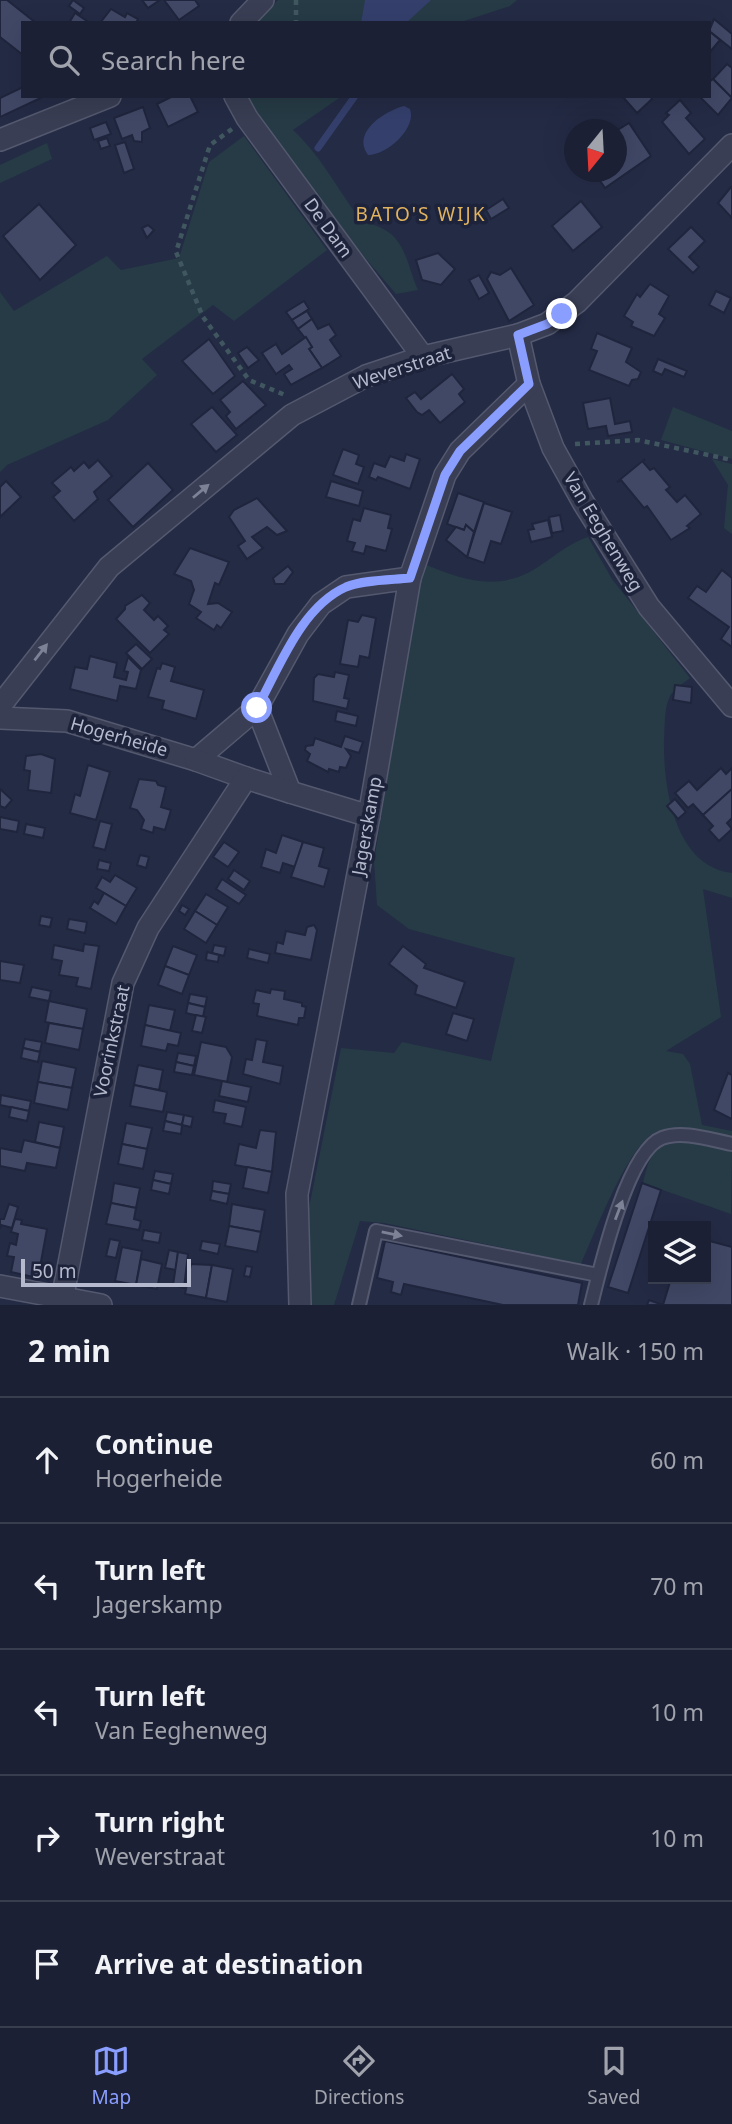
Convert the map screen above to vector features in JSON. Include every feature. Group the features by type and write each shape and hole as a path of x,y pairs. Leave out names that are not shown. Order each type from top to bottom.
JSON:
{"street":[{"path":"243,21 263,0"},
{"path":"0,140 105,98"},
{"name":"De Dam","path":"236,98 247,118 423,357"},
{"name":"Weverstraat","path":"0,706 109,567 292,415 366,376 423,357 518,335 547,324 577,302 732,145"},
{"name":"Van Eeghenweg","path":"518,335 529,384 553,447 649,607 732,706"},
{"name":"Jagerskamp","path":"300,1305 297,1194 369,816 410,578 445,475 460,451 529,384"},
{"path":"196,760 257,708 298,634 321,604 346,587 410,578"},
{"path":"257,708 290,792"},
{"name":"Hogerheide","path":"0,718 67,721 246,778"},
{"path":"246,778 369,816"},
{"name":"Voorinkstraat","path":"62,1301 123,983 148,928 246,778"},
{"path":"0,1286 62,1301 101,1305"}],"lane":[{"path":"591,1305 619,1210 647,1149 660,1139 677,1136 732,1144"},
{"path":"359,1305 376,1231 598,1275"}],"path":[{"path":"296,0 296,21"},
{"path":"247,118 210,145 176,252 203,317 248,380 312,405"},
{"path":"553,447 606,440 638,440 732,460"}],"shaded area":[{"path":"278,0 517,0 510,6 464,21 258,21"},
{"path":"248,98 339,98 293,130 318,159 358,216 385,230 398,241 418,290 396,294 355,246 261,122"},
{"path":"244,136 327,250 234,321 213,305 142,359 157,375 108,420 7,465 0,472 0,292 14,311 107,256 121,270 179,258 209,162"},
{"path":"47,143 52,159 0,183 0,165"},
{"path":"673,407 732,431 732,459 661,440"},
{"path":"712,459 732,464 732,534 724,528 728,485"},
{"path":"588,537 612,579 690,678 672,693 666,711 664,758 670,800 685,840 697,856 712,867 732,873 732,898 703,889 721,1017 666,1051 683,1054 690,1064 702,1125 732,1131 732,1137 674,1128 656,1132 646,1140 635,1153 613,1191 581,1264 384,1223 360,1221 334,1305 309,1305 307,1218 341,1048 394,1053 402,1042 491,1061 515,958 409,929 377,905 374,861 422,563 468,579 511,579 526,574"},
{"path":"692,1142 732,1149 731,1214 643,1183 649,1162 657,1150 670,1144"}],"water":[{"path":"365,0 431,0 408,21 361,21"},
{"path":"404,106 410,109 411,116 405,132 384,150 368,155 364,138 372,124"}],"building":[{"path":"0,0 7,0 33,21 21,21 21,53 0,37"},
{"path":"73,0 84,8 80,14 69,6"},
{"path":"142,0 160,0 148,8"},
{"path":"164,0 195,0 199,6 179,20"},
{"path":"111,9 125,17 127,13 138,19 137,21 102,21"},
{"path":"75,13 87,21 70,21"},
{"path":"714,19 732,34 732,49 711,33"},
{"path":"711,33 720,40 711,51"},
{"path":"727,64 732,68 732,98 713,79"},
{"path":"713,79 732,98 718,115 701,98 711,98"},
{"path":"21,88 21,98 41,98 0,117 0,98"},
{"path":"169,98 191,98 198,112 168,127 157,104"},
{"path":"624,98 651,98 652,99 637,113"},
{"path":"680,100 691,113 686,118 705,139 689,154 662,122 669,115 666,113"},
{"path":"143,107 150,128 142,132 142,142 134,141 132,135 122,139 114,118"},
{"path":"106,122 111,134 94,140 90,128"},
{"path":"629,123 651,156 627,173"},
{"path":"107,138 110,146 101,149 98,141"},
{"path":"125,142 134,169 124,173 115,145"},
{"path":"601,182 614,182 605,188"},
{"path":"732,187 732,218 718,203"},
{"path":"503,199 509,208 491,219 486,210"},
{"path":"581,201 602,227 573,251 552,226"},
{"path":"39,204 76,245 40,280 3,236"},
{"path":"148,225 154,230 147,238 142,228"},
{"path":"691,227 705,241 689,257 699,267 693,273 668,249"},
{"path":"438,253 455,269 441,285 422,280 416,260"},
{"path":"511,268 534,305 509,321 487,279 491,272 500,275"},
{"path":"479,275 489,293 479,299 469,280"},
{"path":"650,284 669,296 659,314 665,318 654,336 631,326 633,322 624,316 637,294 640,297"},
{"path":"716,291 731,298 724,313 709,305"},
{"path":"304,301 309,309 292,320 286,312"},
{"path":"307,311 312,319 298,329 292,320"},
{"path":"312,319 318,329 329,324 336,335 330,340 341,356 322,368 309,349 312,347 298,329"},
{"path":"597,333 632,348 626,362 641,372 638,379 632,380 629,386 589,370 597,351 591,349"},
{"path":"306,337 312,347 309,349 322,368 291,385 284,374 292,369 289,365 276,374 262,353 276,344 282,354"},
{"path":"209,339 235,376 213,394 182,361"},
{"path":"247,347 259,360 248,368 238,353"},
{"path":"658,359 687,371 684,377 665,369 662,375 653,371"},
{"path":"452,374 464,389 459,394 465,402 440,423 429,410 422,415 417,412 406,398 415,392 421,399"},
{"path":"243,381 266,405 236,429 226,416 230,412 220,400"},
{"path":"610,398 615,424 630,421 632,432 608,436 606,426 588,429 583,403"},
{"path":"212,407 237,435 216,452 191,424"},
{"path":"343,449 359,455 356,464 364,467 358,484 333,475"},
{"path":"406,454 420,459 410,489 378,477 376,480 369,477 374,463 385,467 390,456 404,461"},
{"path":"645,459 643,462 650,470 654,468 670,487 666,490 677,502 685,495 701,514 687,526 690,528 671,540 647,506 644,508 621,480 617,482"},
{"path":"98,460 112,476 94,492 98,499 74,521 53,497 60,491 52,483 71,467 74,471 84,462 89,468"},
{"path":"148,463 173,490 133,527 108,500"},
{"path":"6,481 21,497 0,517 0,487"},
{"path":"331,481 363,491 359,506 326,497"},
{"path":"458,493 484,502 474,532 466,525 464,530 447,524"},
{"path":"257,498 287,531 277,535 267,527 252,537 263,548 247,559 238,546 245,541 229,517 234,510"},
{"path":"484,503 512,512 501,544 491,541 484,563 467,557"},
{"path":"364,508 391,515 388,528 392,529 386,551 366,546 364,554 352,551 355,543 347,541 353,519 360,521"},
{"path":"560,515 563,531 552,533 549,517"},
{"path":"548,520 552,537 531,542 528,530 534,529 532,524"},
{"path":"466,525 474,532 467,557 446,540 456,527 464,530"},
{"path":"190,548 229,562 219,585 215,583 208,604 218,603 232,612 221,628 217,625 214,630 196,618 201,612 189,604 194,590 191,581 174,574"},
{"path":"288,566 293,572 284,584 275,584 273,578"},
{"path":"722,570 732,578 732,647 721,639 729,627 688,598 697,586 706,592"},
{"path":"142,595 150,603 144,610 154,620 158,616 168,626 164,630 169,634 150,653 116,619 125,606"},
{"path":"362,615 376,618 369,658 360,656 358,667 340,664 348,620 358,622"},
{"path":"136,644 152,659 142,669 126,653"},
{"path":"90,656 117,663 114,677 126,680 128,672 124,671 128,657 141,670 136,689 120,686 117,701 70,689 75,667 87,669"},
{"path":"162,663 175,667 171,681 204,690 196,719 162,709 164,701 148,697 157,668 160,669"},
{"path":"335,672 349,675 344,698 349,699 347,709 313,701 314,678 318,674 334,677"},
{"path":"675,685 692,687 691,703 673,700"},
{"path":"337,711 358,716 356,726 335,721"},
{"path":"345,736 363,742 359,753 346,749 351,756 346,768 340,767 339,772 329,769 328,772 307,761 310,754 305,750 306,746 313,745 315,738 341,747"},
{"path":"41,754 55,759 51,793 28,790 30,771 24,770 26,756"},
{"path":"88,765 110,772 96,820 70,813 75,794 80,796"},
{"path":"721,768 726,774 732,768 732,789 703,815 693,804 688,808 675,793 689,781 697,790"},
{"path":"139,779 156,781 158,785 166,787 161,807 171,810 165,830 154,827 153,833 141,829 144,820 137,810 130,808"},
{"path":"0,789 12,800 5,808 0,806"},
{"path":"732,789 732,818 727,823 732,829 719,841 709,830 713,826 703,815"},
{"path":"675,799 686,812 678,819 667,806"},
{"path":"0,817 19,821 17,832 0,829"},
{"path":"100,821 112,824 105,850 93,847"},
{"path":"26,824 45,828 43,838 24,834"},
{"path":"282,835 303,842 295,867 283,863 280,873 261,867 266,849 276,853"},
{"path":"224,842 239,852 228,867 213,857"},
{"path":"303,842 324,848 319,866 329,869 324,887 291,877"},
{"path":"140,855 149,857 146,868 137,865"},
{"path":"99,860 111,863 109,871 97,869"},
{"path":"234,870 250,881 244,890 228,879"},
{"path":"115,875 137,888 126,906 96,888 102,877 110,882"},
{"path":"222,879 246,895 239,904 216,889"},
{"path":"104,893 126,906 116,924 90,908 94,901 98,904"},
{"path":"206,894 228,907 217,925 195,911"},
{"path":"182,905 189,909 185,915 179,911"},
{"path":"195,911 217,925 206,943 184,929"},
{"path":"41,916 52,918 50,927 39,925"},
{"path":"69,919 87,922 85,933 67,929"},
{"path":"314,925 317,930 311,960 275,953 277,942 283,944 286,931 305,935 307,927"},
{"path":"84,944 99,946 91,989 76,986 78,978 59,975 62,961 52,959 54,945 83,951"},
{"path":"214,945 226,947 224,956 212,953"},
{"path":"173,946 197,955 189,975 165,966"},
{"path":"403,946 426,964 424,968 465,982 456,1008 415,994 417,986 389,964"},
{"path":"249,949 270,954 268,963 247,958"},
{"path":"207,952 219,955 218,962 206,960"},
{"path":"0,961 24,965 20,983 0,980"},
{"path":"165,966 189,975 182,994 158,985"},
{"path":"32,987 51,991 49,1001 29,997"},
{"path":"271,989 285,991 284,999 302,1003 302,1006 306,1007 304,1018 299,1018 298,1025 257,1016 259,1004 253,1003 256,990 270,993"},
{"path":"190,994 207,997 205,1007 188,1003"},
{"path":"49,1001 87,1009 83,1029 45,1022"},
{"path":"188,1003 205,1007 203,1017 186,1013"},
{"path":"149,1005 175,1010 170,1031 145,1025"},
{"path":"453,1013 474,1019 467,1041 446,1034"},
{"path":"196,1015 206,1017 202,1033 192,1031"},
{"path":"49,1023 83,1029 79,1050 45,1043"},
{"path":"145,1025 181,1033 178,1046 168,1044 166,1051 141,1046"},
{"path":"25,1039 42,1042 40,1052 23,1048"},
{"path":"256,1039 267,1041 263,1062 283,1066 280,1084 243,1074 246,1059 252,1060"},
{"path":"201,1042 226,1047 232,1057 227,1082 194,1075"},
{"path":"23,1048 40,1052 38,1062 21,1058"},
{"path":"178,1053 196,1056 194,1066 176,1062"},
{"path":"42,1061 76,1068 72,1088 38,1082"},
{"path":"176,1062 194,1066 192,1075 174,1072"},
{"path":"138,1065 163,1070 159,1090 134,1085"},
{"path":"728,1073 732,1075 732,1119 714,1110"},
{"path":"222,1081 251,1087 248,1102 219,1096"},
{"path":"38,1082 72,1088 68,1110 34,1103"},
{"path":"134,1085 167,1092 163,1112 130,1106"},
{"path":"1,1095 31,1101 29,1111 0,1105"},
{"path":"215,1100 246,1107 242,1127 224,1123 226,1114 213,1112"},
{"path":"11,1107 29,1111 27,1121 9,1117"},
{"path":"167,1112 184,1115 182,1125 165,1121"},
{"path":"184,1115 193,1117 191,1127 182,1125"},
{"path":"165,1121 182,1125 181,1134 163,1131"},
{"path":"39,1122 64,1127 60,1148 35,1142"},
{"path":"126,1123 152,1128 147,1149 122,1144"},
{"path":"260,1130 276,1132 272,1172 235,1165 239,1144 256,1148"},
{"path":"24,1140 60,1148 56,1168 27,1163 25,1171 0,1166 0,1148 21,1152"},
{"path":"122,1144 147,1149 143,1169 118,1164"},
{"path":"247,1167 272,1172 268,1193 243,1188"},
{"path":"155,1171 173,1174 171,1184 153,1180"},
{"path":"153,1180 171,1184 169,1194 151,1190"},
{"path":"213,1181 231,1184 229,1194 212,1191"},
{"path":"114,1183 140,1188 136,1208 111,1203"},
{"path":"642,1183 661,1190 651,1221 648,1221 648,1231 628,1293 608,1287"},
{"path":"212,1191 229,1194 227,1204 210,1200"},
{"path":"111,1203 136,1208 134,1219 141,1221 139,1230 106,1224"},
{"path":"9,1204 18,1207 12,1228 1,1225 0,1229 0,1219 4,1219"},
{"path":"232,1204 265,1210 261,1232 229,1226"},
{"path":"15,1219 22,1220 21,1224 47,1229 38,1278 11,1272 14,1257 7,1256 10,1243 16,1245 18,1234 11,1232"},
{"path":"229,1226 261,1232 257,1252 225,1246"},
{"path":"144,1230 161,1233 159,1243 142,1240"},
{"path":"110,1239 120,1241 116,1258 106,1256"},
{"path":"202,1241 220,1244 218,1254 200,1250"},
{"path":"385,1241 582,1283 578,1305 503,1305 404,1284 401,1295 391,1292 393,1282 377,1278"},
{"path":"711,1241 732,1247 732,1305 663,1305 669,1284 711,1284"},
{"path":"122,1247 142,1251 136,1285 115,1281"},
{"path":"169,1250 178,1252 176,1270 165,1268"},
{"path":"178,1252 188,1254 184,1288 173,1285"},
{"path":"141,1259 162,1264 157,1289 136,1285"},
{"path":"191,1264 212,1265 206,1298 185,1294"},
{"path":"212,1265 233,1269 227,1302 206,1298"},
{"path":"246,1266 252,1267 250,1277 244,1276"},
{"path":"649,1300 663,1305 647,1305"}],"waterway":[{"path":"318,148 354,98"}],"district":[{"name":"BATO'S WIJK","path":"421,214"}],"route":[{"path":"257,708 298,634 321,604 346,587 410,578 445,475 460,451 529,384 518,335 547,324 562,314"}]}
